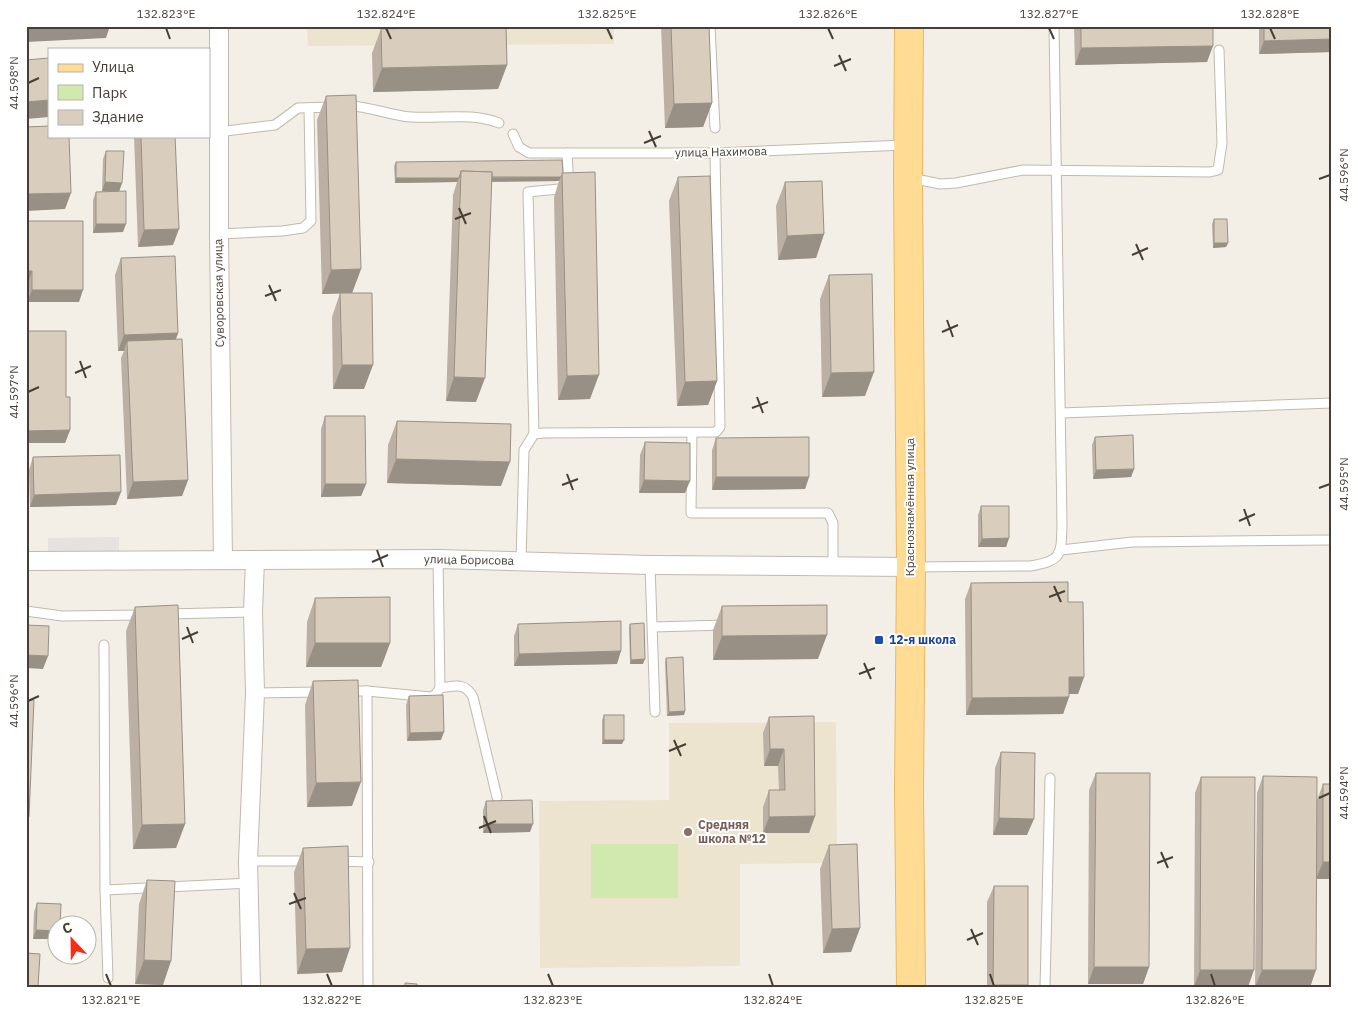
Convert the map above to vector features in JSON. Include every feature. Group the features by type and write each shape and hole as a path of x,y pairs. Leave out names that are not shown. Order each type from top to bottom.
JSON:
{"main road":[{"name":"Краснознамённая улица","path":"909,26 908,178 911,567 909,791 911,987"}],"street":[{"name":"Суворовская улица","path":"219,26 214,51 218,132 223,560"},
{"path":"251,987 248,861 255,693 253,612 255,560"},
{"name":"улица Борисова","path":"26,561 438,560 650,565 911,567"}],"lane":[{"path":"710,26 715,128"},
{"path":"911,567 1030,566 1048,562 1056,557 1061,550 1061,414 1054,26"},
{"path":"908,178 940,184 956,183 1023,170 1210,172 1218,170 1222,143 1219,50"},
{"path":"218,132 275,124 298,108 354,105 387,114 411,117 485,118 499,123"},
{"path":"219,234 304,228 311,221 308,108"},
{"name":"улица Нахимова","path":"513,134 519,147 529,153 715,152 908,145"},
{"path":"534,434 692,433 716,432 720,427 715,152"},
{"path":"521,562 524,450 534,434 528,192 569,188 567,153"},
{"path":"1061,414 1331,402"},
{"path":"692,433 691,513 828,514 833,523 833,565"},
{"path":"1061,550 1132,542 1332,540"},
{"path":"255,693 367,691 431,697 436,694 440,688 438,560"},
{"path":"650,565 655,712"},
{"path":"26,611 62,616 253,612"},
{"path":"653,627 733,625"},
{"path":"104,644 105,890 108,978"},
{"path":"440,688 462,686 469,689 473,696 497,797"},
{"path":"367,691 368,987"},
{"path":"1045,987 1050,778"},
{"path":"248,861 369,862"},
{"path":"105,890 250,883"}],"shaded area":[{"path":"307,26 614,26 614,44 308,46"},
{"path":"119,537 119,552 48,552 48,538"},
{"name":"Средняя школа №12","path":"836,722 837,863 740,864 740,966 540,968 539,801 669,800 669,723"}],"green space":[{"path":"591,844 678,844 678,898 591,898"}],"building":[{"path":"506,26 507,65 382,68 381,29"},
{"path":"671,26 709,26 712,103 674,104"},
{"path":"1081,26 1213,26 1213,46 1081,48"},
{"path":"1264,26 1332,26 1332,39 1264,41"},
{"path":"48,58 48,100 26,102 26,60"},
{"path":"356,95 361,269 331,270 326,96"},
{"path":"48,126 48,138 69,138 71,193 26,194 26,127"},
{"path":"141,138 175,138 179,229 144,230"},
{"path":"106,151 124,151 122,183 105,182"},
{"path":"562,160 563,173 561,177 492,177 492,172 461,171 459,178 396,178 396,162"},
{"path":"461,171 492,172 485,378 454,377"},
{"path":"595,172 599,375 567,376 562,173"},
{"path":"710,176 717,381 685,382 678,177"},
{"path":"822,181 824,234 787,236 785,182"},
{"path":"126,191 126,224 96,224 96,192"},
{"path":"1214,219 1227,219 1228,243 1214,243"},
{"path":"26,221 83,221 83,290 32,290 32,271 26,271"},
{"path":"175,256 178,333 124,335 121,258"},
{"path":"872,274 874,372 831,373 829,275"},
{"path":"340,293 372,293 373,365 342,365"},
{"path":"27,331 66,331 66,397 70,397 70,430 26,431"},
{"path":"182,339 188,480 133,482 127,341"},
{"path":"325,416 365,416 366,484 325,484"},
{"path":"397,421 511,424 510,462 396,459"},
{"path":"1133,435 1134,469 1096,470 1095,437"},
{"path":"809,437 809,477 716,477 716,438"},
{"path":"645,442 690,443 690,481 644,480"},
{"path":"120,455 121,492 34,495 33,457"},
{"path":"981,506 1009,506 1009,538 982,539"},
{"path":"1068,582 1068,602 1083,602 1084,677 1069,677 1069,697 972,698 971,583"},
{"path":"390,597 390,643 315,643 315,598"},
{"path":"178,605 185,824 142,825 135,607"},
{"path":"827,605 827,635 722,636 722,606"},
{"path":"621,621 621,651 519,654 518,624"},
{"path":"644,623 645,659 631,660 630,624"},
{"path":"26,625 49,626 48,656 26,655"},
{"path":"683,657 685,711 669,712 666,658"},
{"path":"358,680 361,782 316,783 313,681"},
{"path":"443,695 444,732 410,733 409,696"},
{"path":"26,700 34,700 29,817 26,817"},
{"path":"604,715 624,715 624,740 604,740"},
{"path":"814,716 815,816 769,817 769,790 785,790 784,749 770,749 769,717"},
{"path":"1001,752 1035,753 1034,819 999,818"},
{"path":"1096,773 1150,773 1149,967 1094,967"},
{"path":"1263,776 1317,777 1316,970 1262,970"},
{"path":"1201,777 1255,777 1254,970 1200,970"},
{"path":"1323,784 1332,784 1332,862 1323,862"},
{"path":"532,800 533,824 487,824 486,801"},
{"path":"857,844 860,928 832,929 829,845"},
{"path":"348,846 350,948 306,949 303,848"},
{"path":"147,880 175,881 171,961 144,960"},
{"path":"994,886 1028,886 1028,985 993,985"},
{"path":"37,903 61,904 60,916 48,916 48,931 36,930"},
{"path":"26,953 40,954 38,987 26,987"},
{"path":"405,983 417,984 417,987 405,987"}],"place":[{"name":"12-я школа","path":"879,640"},
{"name":"Средняя школа №12","path":"688,832"}]}
